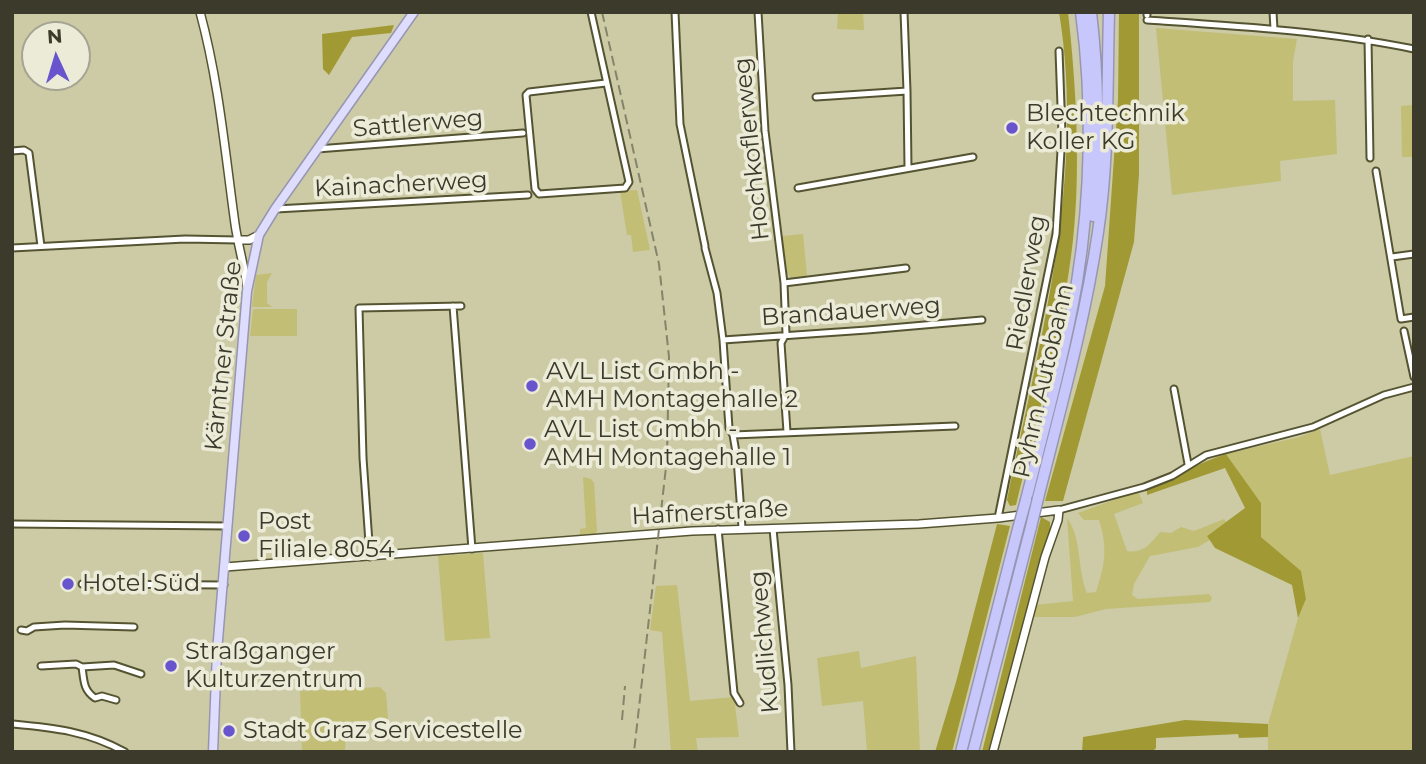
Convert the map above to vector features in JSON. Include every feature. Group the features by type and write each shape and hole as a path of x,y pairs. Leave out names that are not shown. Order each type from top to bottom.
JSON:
{"highway":[{"name":"Pyhrn Autobahn","path":"961,752 1026,500 1077,282 1088,141 1081,12"},
{"path":"1090,272 1098,136 1098,82 1091,12"},
{"name":"Pyhrn Autobahn","path":"973,752 1038,498 1098,232 1104,182 1109,12"}],"main road":[{"name":"Kärntner Straße","path":"213,752 216,667 231,468 247,291 259,235 414,12"}],"street":[{"path":"200,12 215,73 247,291"},
{"path":"591,12 629,182 625,187 539,194 535,189 526,95 529,92 606,83"},
{"path":"675,12 680,124 705,247 718,293 729,428 737,458 742,528"},
{"name":"Hochkoflerweg","path":"758,12 765,131 784,283 786,334 781,343 787,432"},
{"path":"904,12 908,168"},
{"path":"1273,12 1274,29"},
{"path":"1147,16 1368,39 1414,49"},
{"path":"1368,39 1370,158"},
{"name":"Riedlerweg","path":"998,518 1056,234 1062,134 1059,51"},
{"path":"816,97 907,91"},
{"name":"Sattlerweg","path":"317,149 523,133"},
{"path":"12,151 24,150 29,153 41,246"},
{"path":"798,188 973,158"},
{"path":"1376,171 1401,320 1414,317"},
{"name":"Kainacherweg","path":"275,209 528,195"},
{"path":"12,248 196,239 249,240 259,235"},
{"path":"1392,257 1414,254"},
{"path":"784,283 906,268"},
{"path":"453,306 472,549"},
{"path":"370,557 363,458 359,308 461,306"},
{"name":"Brandauerweg","path":"723,340 982,320"},
{"path":"1404,331 1414,377"},
{"name":"Hafnerstraße","path":"225,567 718,529 919,524 1059,510 1144,487 1172,475 1206,455 1313,427 1384,395 1414,387"},
{"path":"1174,389 1188,464"},
{"path":"733,435 955,426"},
{"path":"993,752 1059,510"},
{"path":"12,524 228,526"},
{"path":"718,529 734,693 740,703"},
{"name":"Kudlichweg","path":"773,529 788,685 791,752"},
{"path":"82,584 224,585"},
{"path":"21,630 65,625 134,627"},
{"path":"41,666 114,665 141,674"},
{"path":"82,667 85,687 89,694 95,698 102,696 116,700"},
{"path":"12,724 62,729 122,750"}],"shaded area":[{"path":"838,12 863,12 864,30 837,29"},
{"path":"1059,12 1068,12 1075,97 1077,185 1073,240 1049,374 1016,505 1010,506 1007,500 1045,319 1063,197 1067,135 1066,74"},
{"path":"1119,12 1139,12 1139,174 1134,242 1063,501 1045,501 1105,286 1118,100"},
{"path":"394,25 391,33 352,37 329,75 323,69 322,34"},
{"path":"1156,28 1297,39 1293,61 1293,101 1335,100 1337,154 1280,161 1281,181 1172,195"},
{"path":"1414,105 1414,157 1402,157 1401,106"},
{"path":"637,190 650,250 633,252 631,235 627,235 620,191"},
{"path":"803,234 807,276 791,278 787,273 782,236"},
{"path":"272,273 267,282 267,303 272,307 252,307 256,275"},
{"path":"253,309 297,309 297,336 250,336"},
{"path":"1320,429 1330,475 1414,456 1414,752 1268,752 1268,724 1298,618 1306,599 1301,572 1261,537 1261,503 1226,454 1299,437"},
{"path":"1226,454 1261,503 1261,537 1301,571 1306,599 1298,618 1292,585 1215,548 1207,536 1245,508 1225,468 1147,495 1147,490"},
{"path":"583,477 594,483 595,534 580,535 580,529 586,528"},
{"path":"1138,491 1143,503 1114,514 1127,551 1142,549 1160,532 1171,533 1181,527 1194,531 1224,519 1226,522 1208,535 1210,540 1198,547 1150,556 1134,584 1132,595 1138,599 1209,594 1212,598 1210,602 1106,609 1075,617 1032,617 1035,605 1073,601 1067,518 1075,534 1087,593 1096,592 1104,556 1102,530 1099,520 1084,520 1078,513"},
{"path":"1041,517 1050,522 1050,531 989,752 982,752"},
{"path":"997,524 1010,526 952,752 935,752 956,682"},
{"path":"483,553 490,638 445,641 438,556"},
{"path":"677,585 690,701 734,697 739,737 696,738 698,752 671,752 662,632 650,630 656,586"},
{"path":"859,651 861,668 916,656 920,752 867,752 863,701 822,706 817,658"},
{"path":"380,687 386,693 388,719 346,722 345,752 302,752 300,691"},
{"path":"1185,720 1268,724 1268,737 1239,738 1238,734 1156,738 1156,748 1153,751 1082,752 1083,737"}],"railway":[{"path":"602,12 659,264 669,357 667,458 634,752"},
{"path":"622,720 625,686"}],"place":[{"name":"Blechtechnik Koller KG","path":"1012,128"},
{"name":"AVL List Gmbh - AMH Montagehalle 2","path":"532,386"},
{"name":"AVL List Gmbh - AMH Montagehalle 1","path":"530,444"},
{"name":"Post Filiale 8054","path":"244,536"},
{"name":"Hotel Süd","path":"68,584"},
{"name":"Straßganger Kulturzentrum","path":"171,666"},
{"name":"Stadt Graz Servicestelle","path":"229,731"}]}
